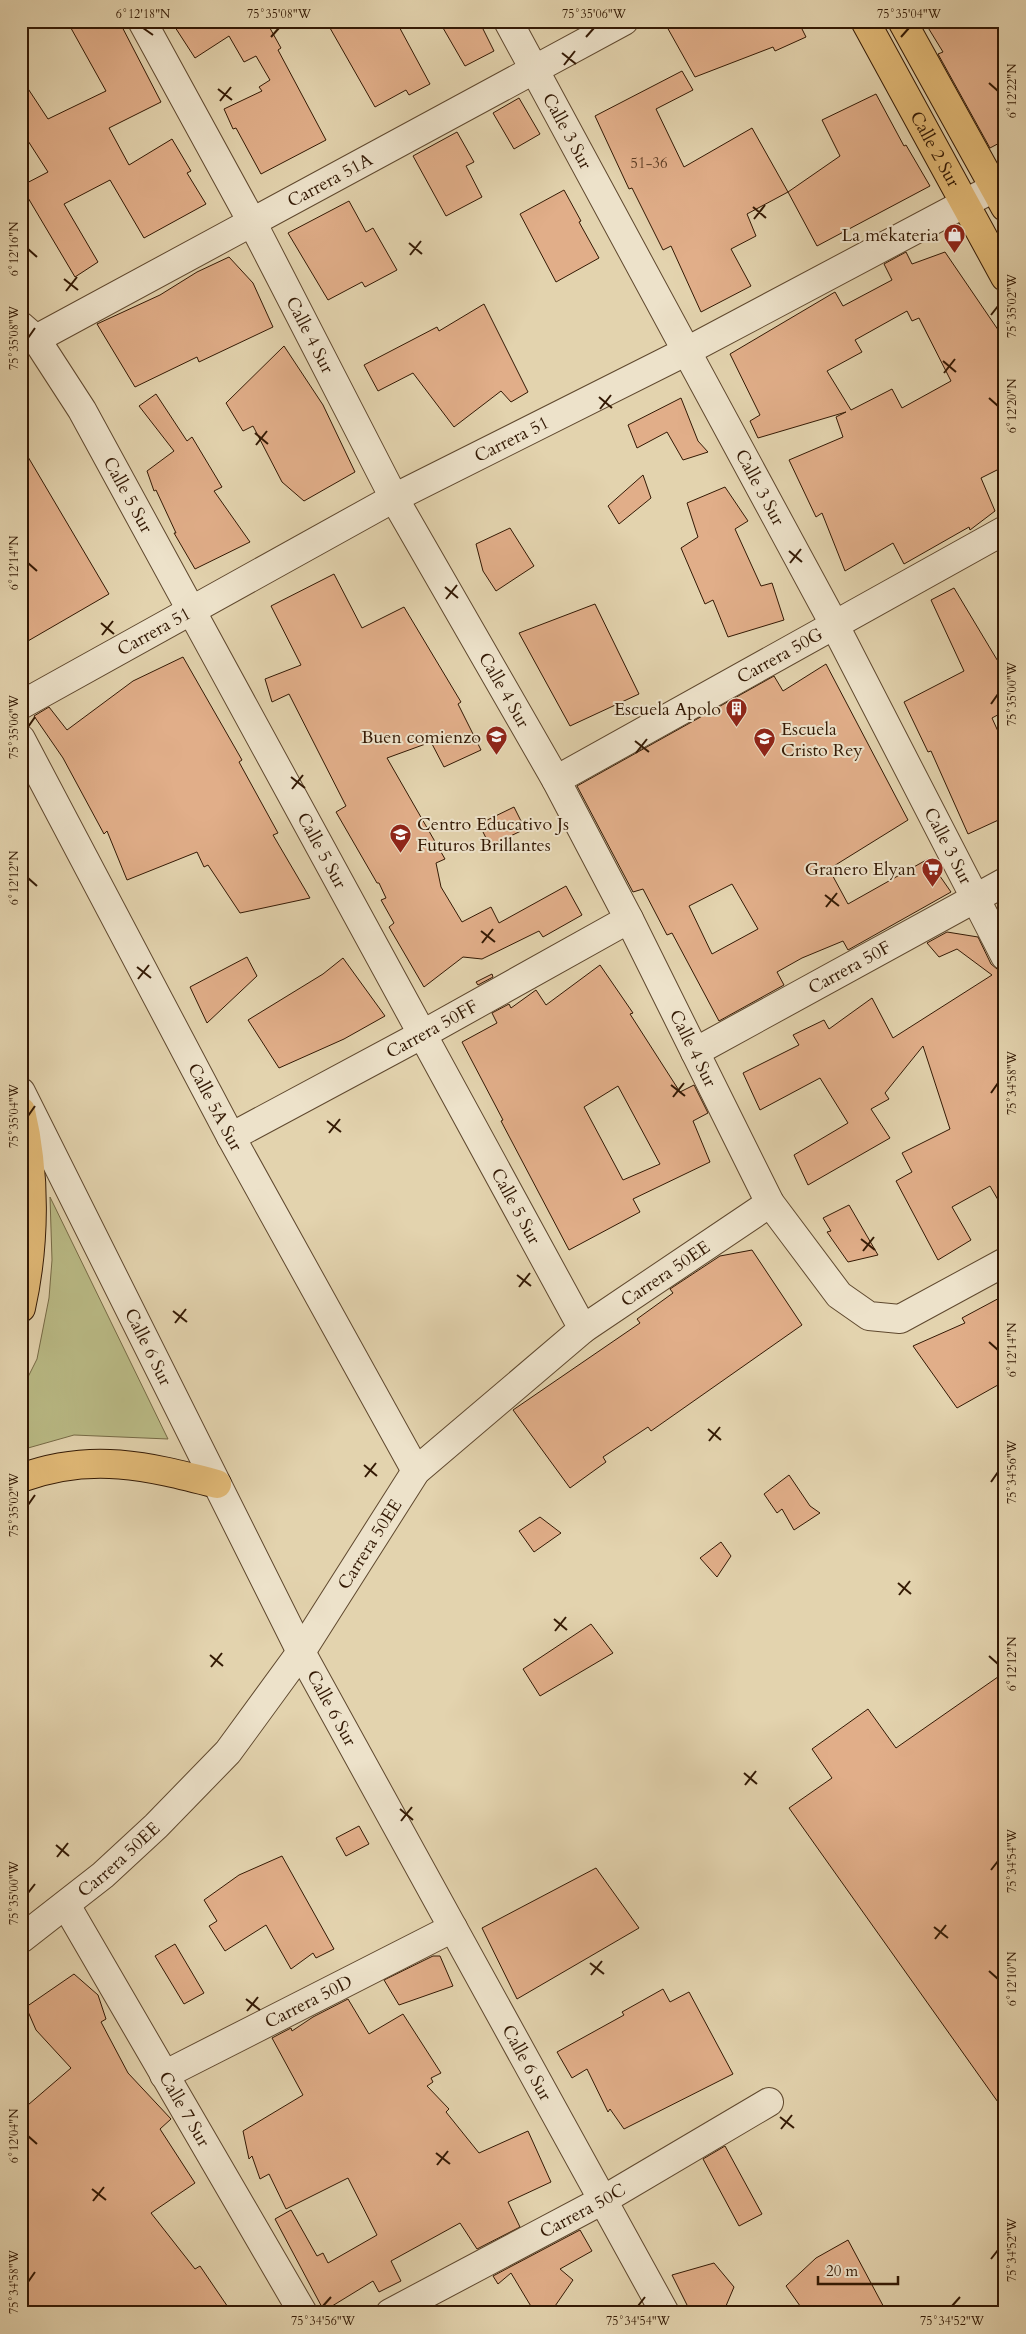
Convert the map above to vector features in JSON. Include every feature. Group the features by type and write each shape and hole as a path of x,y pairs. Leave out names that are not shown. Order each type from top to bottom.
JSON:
{"main road":[{"name":"Calle 2 Sur","path":"865,21 1005,277"},
{"name":"Calle 2 Sur","path":"902,21 1001,192"},
{"path":"21,1111 26,1129 32,1198 28,1277 21,1308"},
{"path":"21,1478 41,1470 88,1462 143,1466 217,1484"}],"street":[{"name":"Calle 4 Sur","path":"142,21 252,222 394,498 556,780 629,919 770,1202 839,1295 870,1316 900,1318 1005,1262"},
{"name":"Calle 3 Sur","path":"508,21 685,352 834,624 1005,956"},
{"name":"Carrera 51A","path":"28,332 252,222 624,21"},
{"name":"Carrera 51","path":"21,705 394,498 685,352 965,204 1001,192"},
{"name":"Calle 5 Sur","path":"28,332 82,410 583,1329"},
{"name":"Carrera 50G","path":"556,780 1005,530"},
{"name":"Calle 5A Sur","path":"21,739 231,1137 416,1471"},
{"name":"Carrera 50F","path":"694,1052 1005,882"},
{"name":"Carrera 50FF","path":"231,1137 423,1034 629,919"},
{"name":"Calle 6 Sur","path":"21,1092 301,1652 665,2313"},
{"name":"Carrera 50EE","path":"21,1939 66,1905 123,1857 228,1752 301,1652 416,1471 583,1329 770,1202"},
{"name":"Calle 7 Sur","path":"66,1905 303,2313"},
{"name":"Carrera 50D","path":"164,2074 453,1928"},
{"name":"Carrera 50C","path":"390,2313 603,2200 769,2102"}],"green space":[{"path":"50,1197 168,1439 74,1435 21,1450 21,1391 37,1359 49,1298 52,1260"}],"building":[{"path":"67,21 119,21 161,102 109,128 129,165 172,139 191,171 187,173 206,204 144,238 110,180 64,204 98,262 75,277 21,186 48,172 21,130 21,78 48,119 106,91"},
{"path":"171,21 266,21 281,48 278,50 326,140 261,174 236,128 233,129 224,109 262,91 259,87 270,80 256,56 244,62 229,36 195,58"},
{"path":"326,21 396,21 430,84 409,95 406,90 375,107"},
{"path":"439,21 479,21 494,51 465,66"},
{"path":"679,21 798,21 806,37 775,51 773,47 695,77 667,27"},
{"path":"924,21 1005,21 1005,140 990,148 938,54 943,52"},
{"path":"682,71 693,90 656,109 684,167 752,128 788,192 747,214 756,236 731,249 751,286 701,312 671,246 663,250 632,188 629,189 595,116"},
{"path":"876,94 904,146 906,145 930,186 817,246 788,192 840,156 822,120"},
{"path":"519,98 540,134 514,149 493,113"},
{"path":"457,132 474,162 466,166 482,197 446,216 413,156"},
{"path":"564,190 599,258 556,282 520,214"},
{"path":"349,201 366,232 373,228 397,270 365,287 362,282 328,300 288,233"},
{"path":"906,252 912,264 945,252 1005,340 1005,466 981,478 995,511 970,530 969,527 904,564 893,543 845,571 822,513 816,517 789,460 843,437 836,417 846,412 758,438 750,421 760,415 730,354 835,292 843,306 892,280 884,264","holes":["907,311 912,321 919,318 951,381 902,408 892,389 851,410 827,371 862,352 855,340"]},
{"path":"229,257 253,283 273,327 199,362 197,357 135,387 97,324 160,295 197,272"},
{"path":"484,304 528,392 511,402 501,391 454,427 413,373 378,391 364,365 437,327 439,331"},
{"path":"284,346 323,405 355,472 304,501 282,482 253,426 243,431 226,403"},
{"path":"156,394 187,441 192,437 222,487 214,491 250,542 195,569 174,533 176,533 156,490 154,491 147,471 174,451 139,406"},
{"path":"681,398 698,441 708,452 683,460 667,432 637,448 628,425"},
{"path":"21,445 109,594 21,645"},
{"path":"643,475 651,498 619,524 608,506"},
{"path":"725,487 748,521 735,529 761,586 772,583 784,620 728,637 713,600 705,604 681,548 698,537 687,503"},
{"path":"510,528 534,566 496,591 483,571 476,544"},
{"path":"334,574 362,628 404,607 461,702 458,704 481,750 444,767 431,742 387,758 445,859 436,863 441,887 462,922 491,907 499,923 566,886 582,915 543,937 539,931 482,959 463,957 424,987 389,927 394,923 381,900 386,898 379,883 377,883 336,812 346,806 289,694 272,702 265,679 301,665 271,606"},
{"path":"954,588 1005,673 1005,711 992,718 1005,747 1005,817 968,834 931,751 928,752 904,702 964,671 931,600"},
{"path":"595,604 639,694 570,726 519,633"},
{"path":"183,657 242,760 239,762 278,833 273,835 310,898 240,913 208,865 204,867 197,852 127,880 107,831 104,834 63,758 34,716 49,707 67,730 133,681"},
{"path":"826,664 908,820 829,869 848,904 928,859 951,892 848,950 843,941 802,958 777,972 784,985 719,1021 672,933 667,935 643,889 633,892 577,786 774,676 783,691","holes":["732,884 758,929 712,954 689,906"]},
{"path":"514,807 525,829 490,846 479,824"},
{"path":"947,932 978,937 991,964 1005,972 1005,1212 990,1186 952,1207 971,1240 938,1260 896,1181 912,1172 902,1153 950,1129 923,1046 885,1093 889,1099 871,1109 890,1138 808,1185 794,1155 848,1123 820,1078 760,1110 743,1073 799,1045 793,1035 824,1020 829,1029 872,998 893,1038 992,975 957,949 939,957 927,943"},
{"path":"247,957 257,976 207,1023 190,987"},
{"path":"343,958 385,1016 344,1039 279,1068 248,1020 323,974"},
{"path":"600,965 633,1013 630,1014 680,1092 694,1085 708,1113 693,1121 710,1162 633,1199 640,1212 569,1250 462,1042 497,1023 492,1013 509,1004 511,1008 536,990 546,1005","holes":["618,1086 660,1164 623,1180 584,1107"]},
{"path":"492,974 493,977 478,985 476,982"},
{"path":"849,1205 878,1255 848,1262 827,1232 831,1231 823,1218"},
{"path":"752,1250 802,1325 651,1431 648,1427 603,1457 606,1462 570,1488 513,1410 640,1323 637,1319 673,1293 670,1289 720,1256"},
{"path":"1005,1295 1005,1381 957,1408 913,1346 965,1323 962,1318"},
{"path":"789,1475 810,1506 820,1513 794,1530 782,1509 777,1513 764,1494"},
{"path":"540,1517 561,1533 534,1552 519,1531"},
{"path":"721,1542 731,1556 717,1577 700,1558"},
{"path":"591,1624 613,1653 540,1696 523,1669"},
{"path":"1005,1672 1005,2112 789,1808 832,1778 812,1749 868,1709 896,1748"},
{"path":"359,1826 369,1844 346,1856 336,1838"},
{"path":"282,1856 334,1949 316,1958 313,1953 291,1969 266,1925 225,1951 209,1926 217,1921 204,1900 239,1875"},
{"path":"596,1868 639,1928 517,1999 482,1928"},
{"path":"175,1944 204,1993 184,2004 155,1956"},
{"path":"433,1956 440,1956 453,1986 399,2005 384,1980"},
{"path":"74,1974 98,1995 106,2019 101,2022 128,2073 171,2119 160,2129 195,2183 151,2213 195,2269 200,2266 232,2313 31,2313 21,2295 21,2111 71,2068 36,2030 26,2007"},
{"path":"663,1989 670,2002 689,1992 733,2074 624,2129 610,2109 608,2112 587,2069 572,2078 557,2052 624,2015 622,2012"},
{"path":"348,1999 369,2034 403,2014 441,2073 431,2078 433,2082 427,2086 449,2109 446,2112 479,2153 528,2131 551,2182 508,2202 520,2227 477,2249 460,2223 391,2261 401,2281 379,2292 373,2281 324,2311 275,2219 291,2210 317,2256 323,2253 328,2263 377,2235 348,2178 286,2209 269,2174 260,2179 252,2156 249,2159 243,2131 303,2095 272,2038 291,2028 292,2031 313,2017"},
{"path":"725,2146 762,2214 739,2226 703,2159"},
{"path":"580,2230 592,2251 560,2269 573,2280 553,2309 547,2313 535,2313 511,2273 498,2284 493,2276"},
{"path":"848,2240 887,2313 805,2313 786,2286 816,2258"},
{"path":"714,2263 734,2287 723,2313 691,2313 672,2275"}],"place":[{"name":"La mekateria","path":"955,254"},
{"name":"Escuela Apolo","path":"737,728"},
{"name":"Buen comienzo","path":"497,756"},
{"name":"Escuela Cristo Rey","path":"765,758"},
{"name":"Centro Educativo Js Futuros Brillantes","path":"401,853"},
{"name":"Granero Elyan","path":"932,888"}]}
